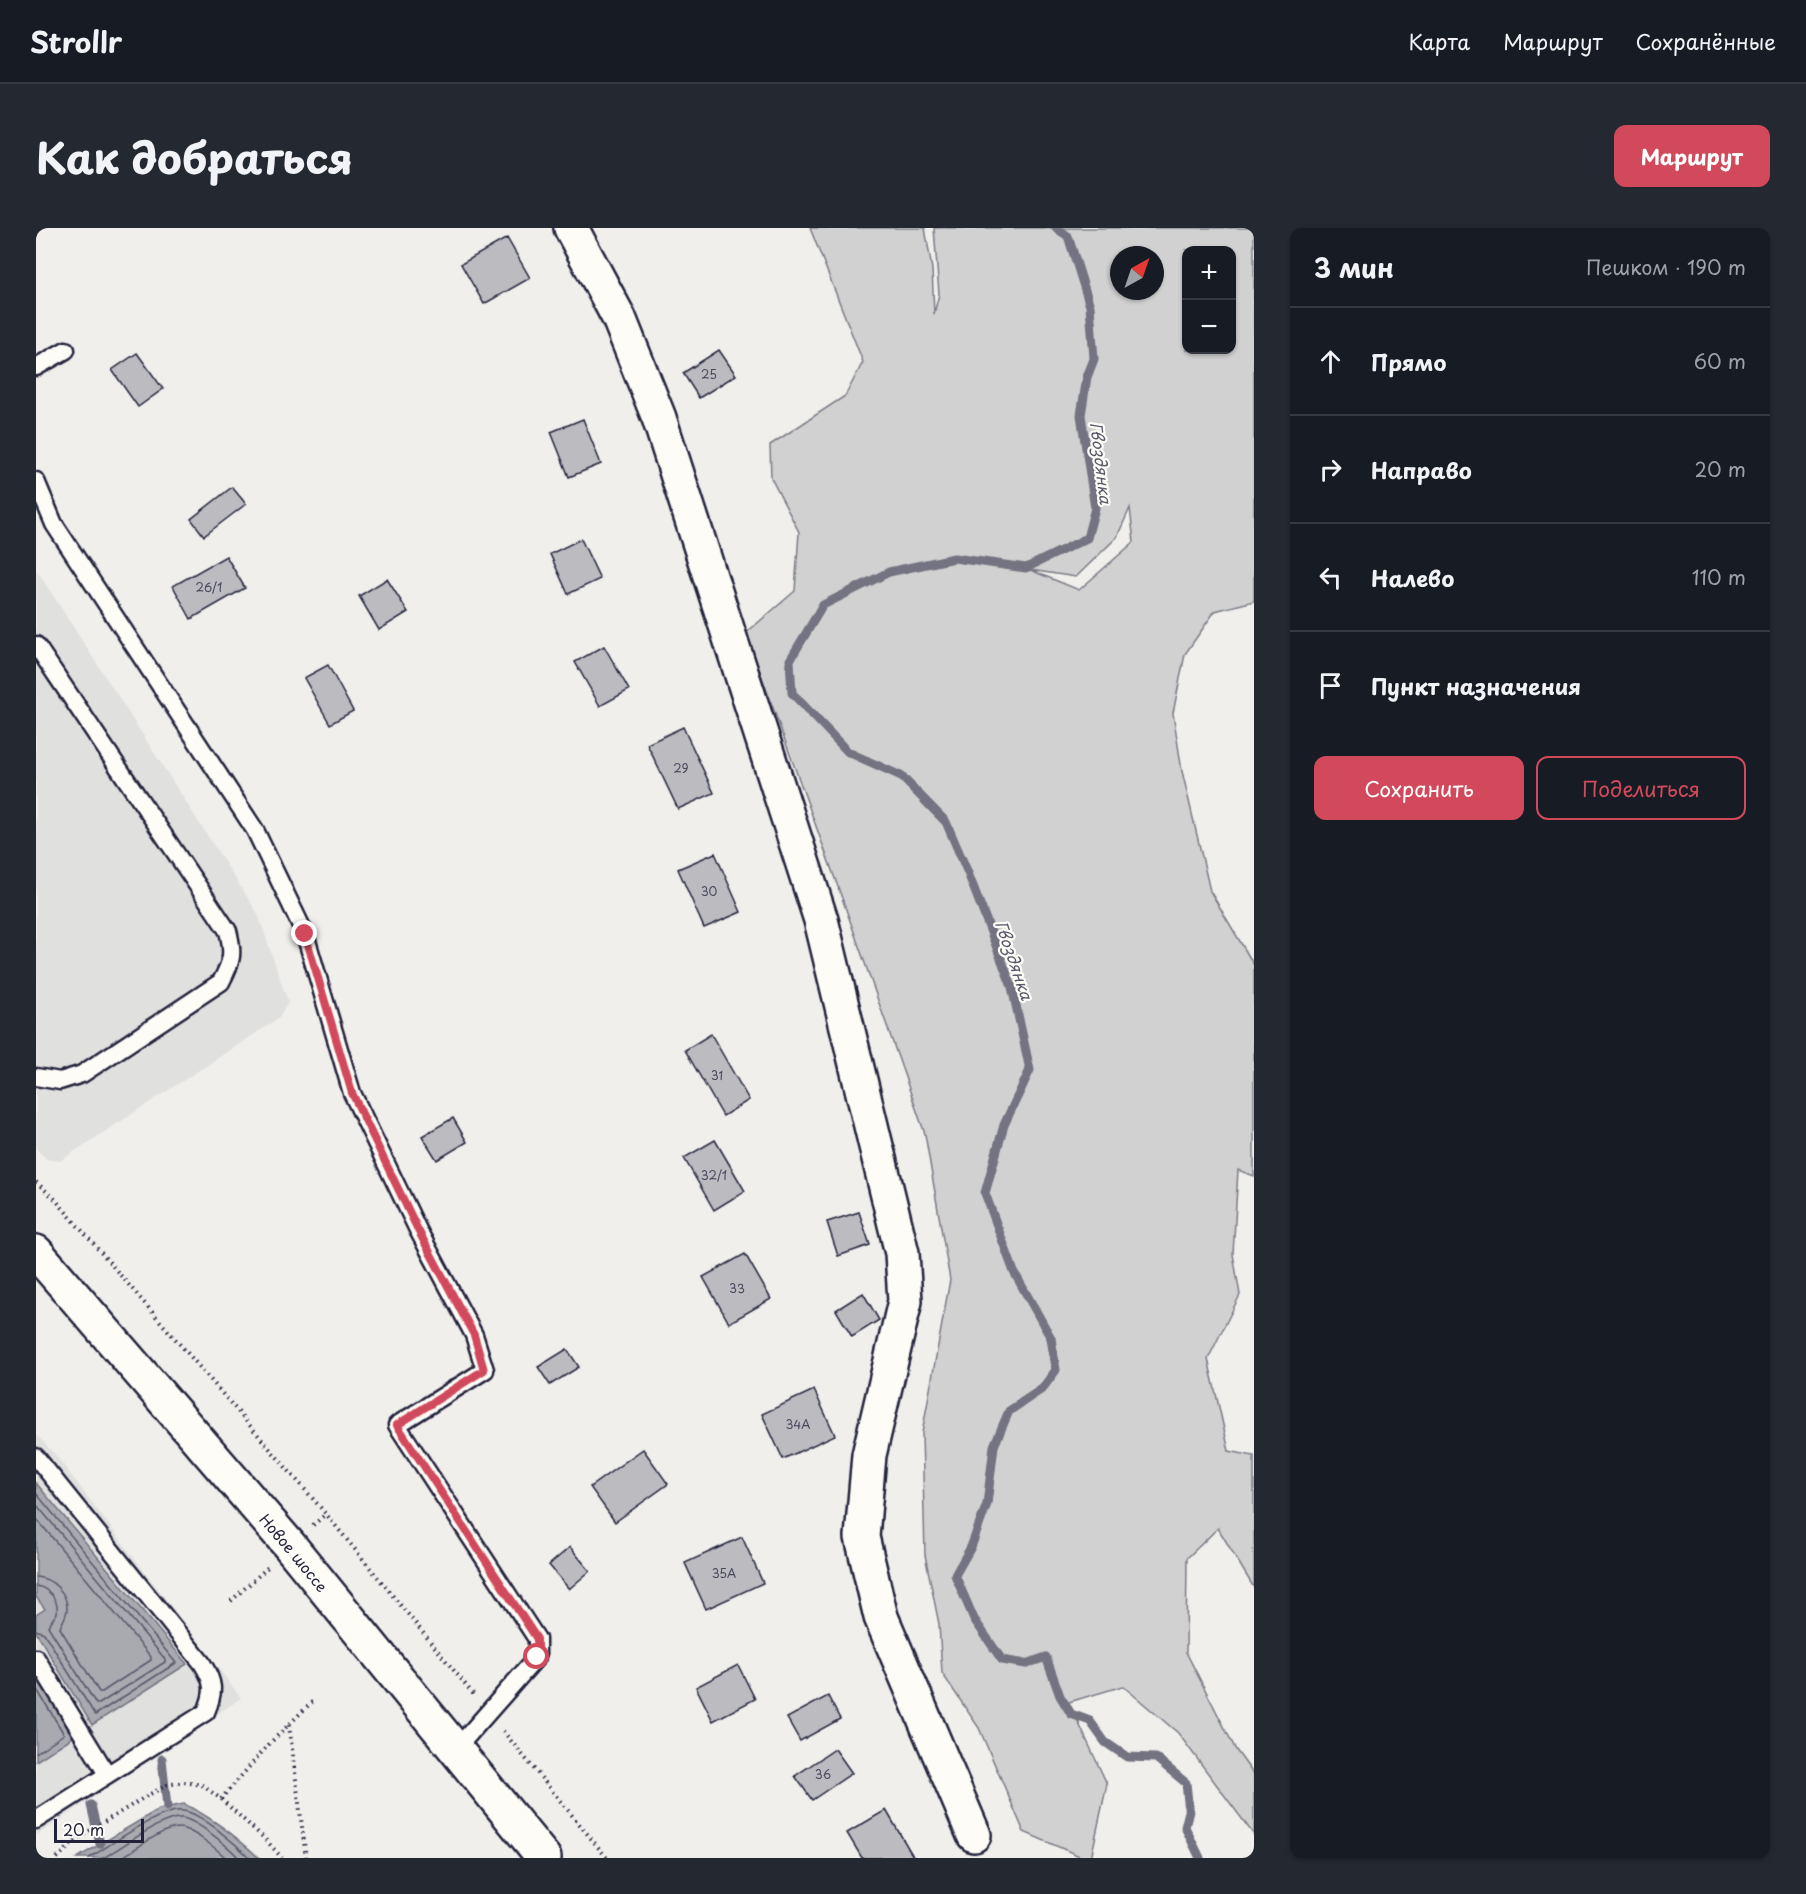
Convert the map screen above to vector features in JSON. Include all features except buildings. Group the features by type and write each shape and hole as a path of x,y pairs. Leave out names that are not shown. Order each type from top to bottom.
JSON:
{"street":[{"path":"571,228 619,318 659,418 821,920 902,1253 905,1301 869,1455 862,1537 881,1617 974,1835"},
{"name":"Новое шоссе","path":"36,1252 290,1546 544,1858"}],"lane":[{"path":"36,367 66,350"},
{"path":"36,481 54,524 255,830 305,934 352,1093 418,1230 474,1335 484,1370 397,1425 537,1639 537,1657 456,1749"},
{"path":"36,645 228,931 232,946 230,965 220,982 82,1074 60,1080 36,1077"},
{"path":"36,1457 202,1663 213,1685 211,1700 206,1712 36,1820"},
{"path":"36,1658 107,1774"}],"path":[{"path":"36,1182 54,1198 326,1514 482,1704"},
{"path":"221,1799 246,1769 315,1700"},
{"path":"496,1722 607,1858"},
{"path":"289,1724 306,1858"},
{"path":"57,1858 81,1836 150,1794 166,1785 184,1782 202,1785 221,1799 265,1839 282,1858"}],"shaded area":[{"path":"810,228 925,228 932,269 934,314 939,294 934,228 1254,228 1254,601 1215,611 1185,654 1173,713 1182,771 1210,891 1254,965 1254,1176 1238,1170 1233,1254 1240,1295 1208,1359 1229,1451 1254,1456 1254,1588 1218,1528 1187,1558 1186,1652 1236,1750 1254,1775 1254,1835 1178,1733 1123,1686 1069,1702 1107,1784 1091,1858 1084,1858 1024,1832 979,1728 942,1673 939,1624 925,1555 922,1433 950,1280 925,1134 746,633 795,591 799,532 771,478 770,445 845,396 863,362","holes":["1130,508 1134,542 1079,590 1030,570 1076,577 1117,537"]},
{"path":"36,569 258,914 288,1002 279,1018 60,1161 47,1159 36,1149"},
{"path":"36,1434 58,1458 241,1698 36,1836"}],"water":[{"path":"36,1483 187,1664 92,1725 36,1632 36,1615 45,1609 36,1597"},
{"path":"36,1677 56,1706 73,1737 36,1761"},
{"path":"184,1804 224,1828 259,1858 77,1858 159,1809"}],"waterway":[{"name":"Гвоздянка","path":"1056,228 1068,236 1090,306 1094,359 1087,377 1081,415 1095,508 1087,538 1026,568 954,558 889,572 823,605 790,660 792,693 848,752 901,776 946,822 1012,987 1030,1070 1004,1125 985,1193 1014,1272 1051,1338 1056,1370 1042,1389 1009,1411 994,1446 987,1504 971,1547 955,1575 974,1619 1002,1660 1026,1664 1046,1657 1060,1696 1071,1714 1090,1721 1105,1742 1127,1757 1156,1758 1186,1783 1189,1811 1185,1827 1200,1858"},
{"path":"162,1759 167,1807"},
{"path":"91,1805 100,1844"}],"route":[{"path":"305,934 352,1093 418,1230 474,1335 484,1370 397,1425 537,1639 537,1657"}]}
